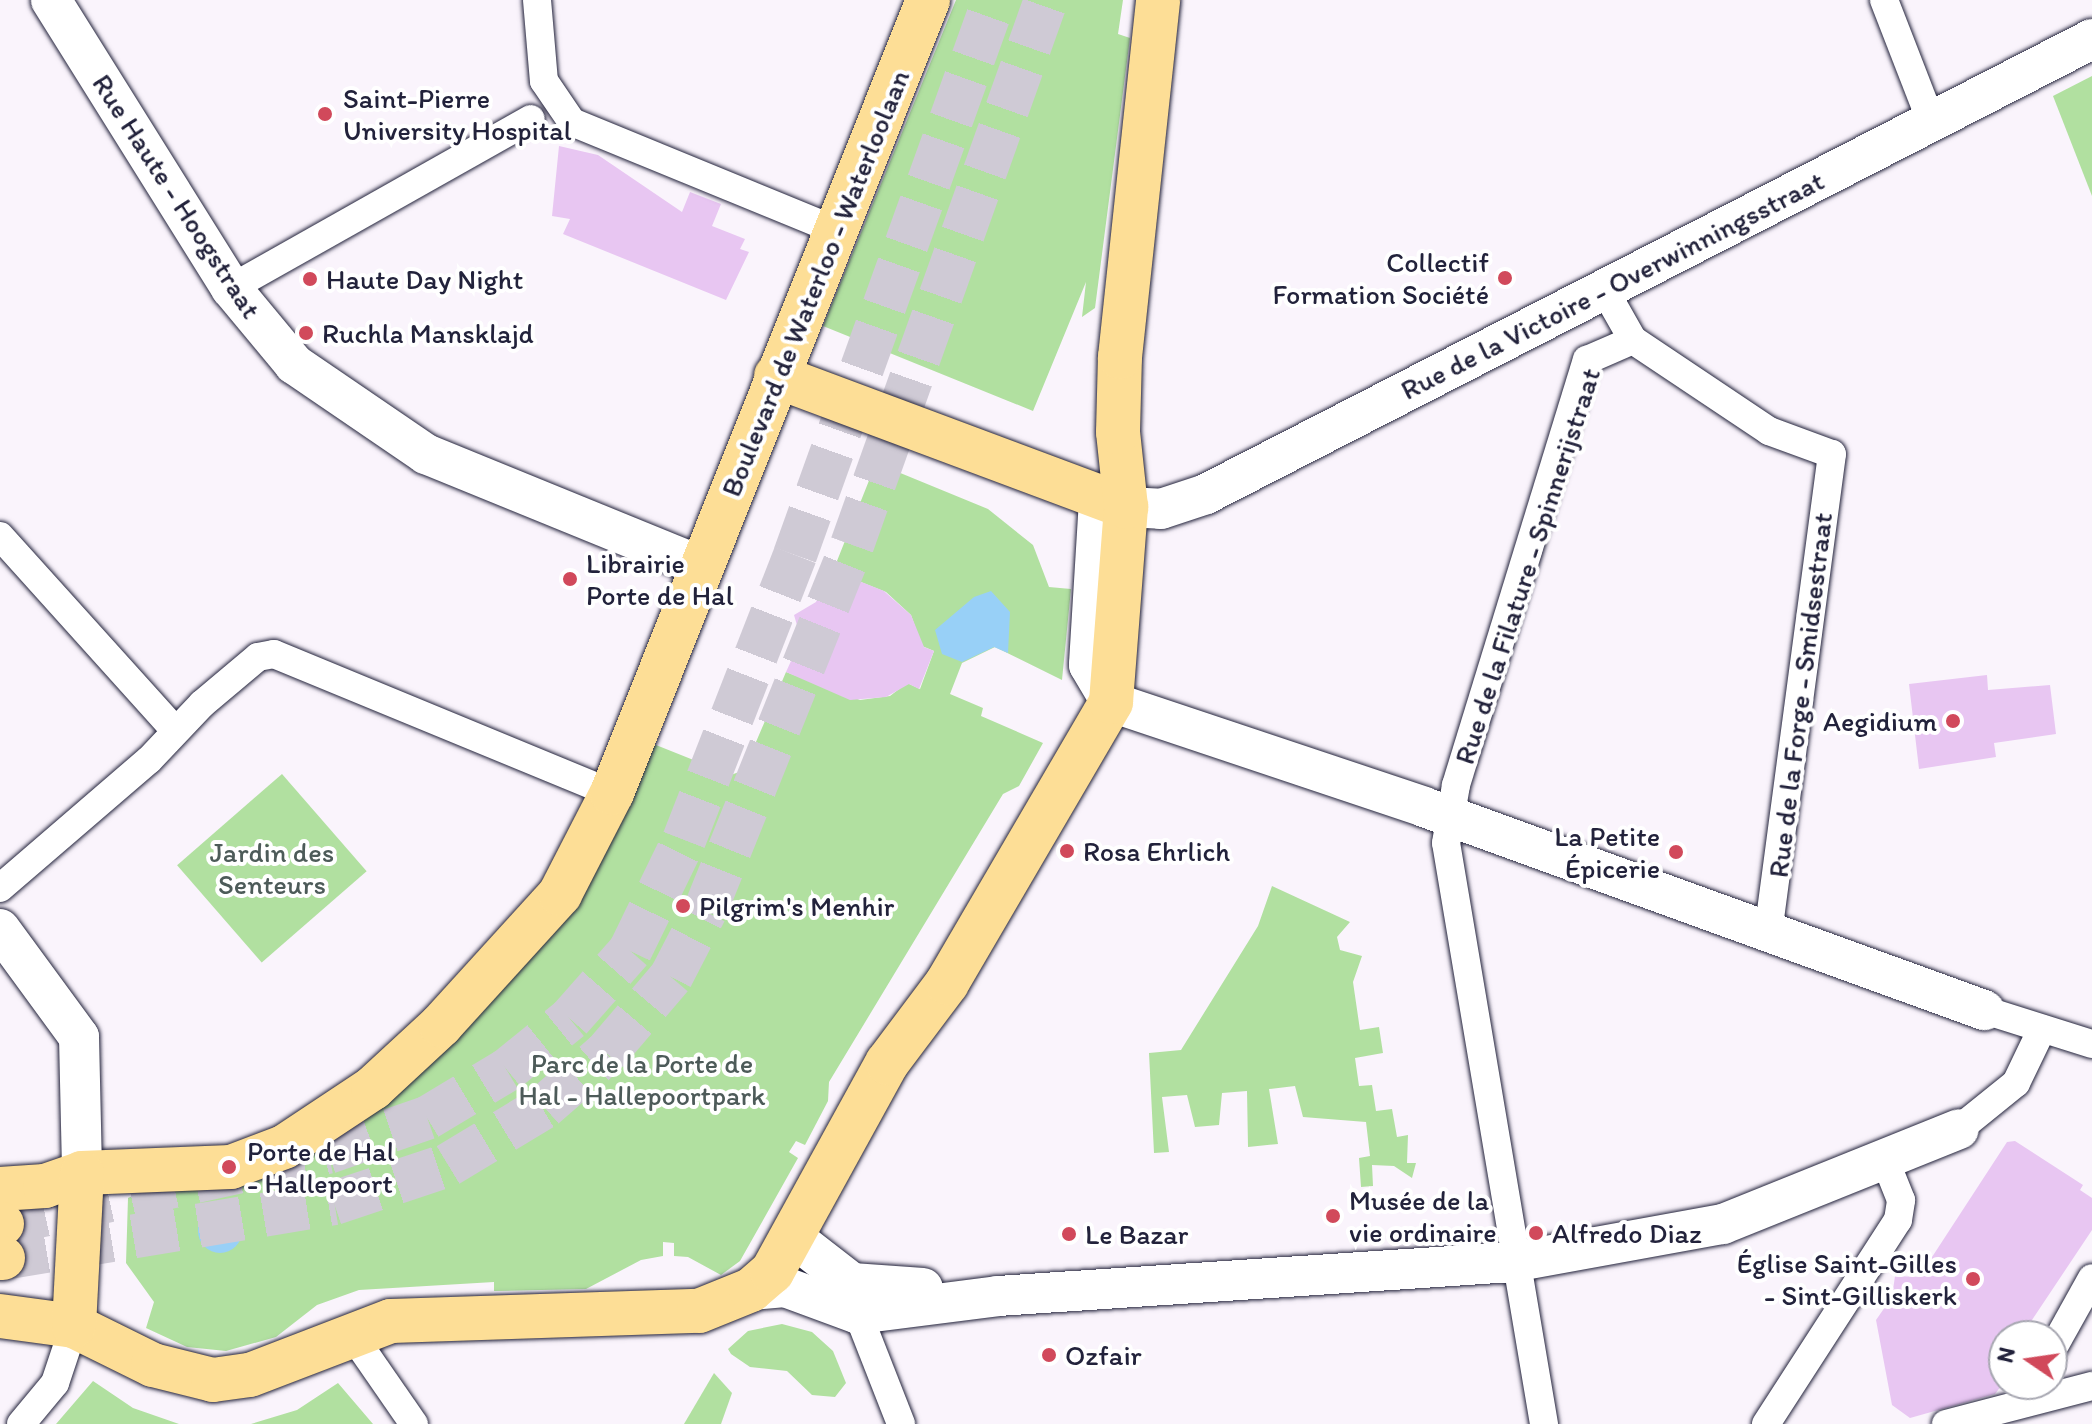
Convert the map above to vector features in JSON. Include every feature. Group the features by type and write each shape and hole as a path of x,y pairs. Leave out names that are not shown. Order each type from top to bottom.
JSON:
{"main road":[{"name":"Boulevard de Waterloo - Waterloolaan","path":"1,1231 45,1186 82,1173 201,1170 258,1160 373,1088 553,903 612,793 928,0"},
{"path":"0,1316 74,1326 153,1365 213,1380 250,1375 391,1321 699,1311 751,1290 794,1238 887,1063 947,983 1111,702 1112,504 1120,357 1158,0"},
{"path":"776,376 1112,504"},
{"path":"74,1326 82,1173"}],"street":[{"name":"Rue Haute - Hoogstraat","path":"51,0 231,288 294,364 387,432 703,567"},
{"path":"537,0 544,113"},
{"path":"1884,0 1931,121"},
{"name":"Rue de la Victoire - Overwinningsstraat","path":"1112,504 1161,509 1206,494 2092,39"},
{"path":"231,288 544,113"},
{"path":"544,113 593,136 835,230"},
{"path":"1604,289 1633,340"},
{"name":"Rue de la Forge - Smidsestraat","path":"1633,340 1769,431 1832,454 1768,936"},
{"name":"Rue de la Filature - Spinnerijstraat","path":"1544,1424 1513,1262 1446,843 1451,816 1587,360 1633,340"},
{"path":"0,536 174,729"},
{"path":"0,888 149,760 174,729 258,657 274,654 612,793"},
{"path":"1111,702 1451,816 1768,936 2092,1044"},
{"path":"0,929 79,1037 82,1173"},
{"path":"751,1290 785,1287 880,1296 998,1296 1513,1262 1723,1224 1959,1129 2016,1083 2042,1029"},
{"path":"1766,1424 1898,1220 1901,1200 1885,1160"},
{"path":"794,1238 852,1283 880,1296"},
{"path":"2068,1321 2092,1278"},
{"path":"880,1296 901,1424"},
{"path":"21,1424 55,1383 74,1326"},
{"path":"353,1336 414,1424"},
{"path":"2068,1388 2092,1386"},
{"path":"1946,1424 2021,1400"}],"green space":[{"path":"956,0 1123,0 1118,34 1130,38 1095,308 1082,317 1086,282 1033,411 823,326"},
{"path":"2092,76 2092,196 2053,96"},
{"name":"Parc de la Porte de Hal - Hallepoortpark","path":"876,463 988,509 1033,545 1049,587 1071,589 1062,680 995,647 962,663 950,694 983,708 981,716 1043,743 1019,786 1003,794 829,1082 828,1101 805,1145 796,1141 789,1152 798,1158 740,1261 721,1275 688,1257 674,1256 674,1243 663,1242 663,1256 641,1260 586,1289 494,1291 494,1282 359,1290 317,1305 276,1337 226,1351 187,1347 146,1328 154,1302 126,1263 128,1198 145,1190 243,1186 302,1160 587,889 651,743 731,775 744,770 786,672 860,700 890,696 907,683 920,689 934,651 922,646 911,615 886,592 833,571"},
{"name":"Jardin des Senteurs","path":"282,774 367,871 262,963 177,865"},
{"path":"1272,886 1350,922 1337,937 1340,950 1362,956 1353,982 1360,1030 1379,1027 1383,1053 1355,1058 1359,1086 1372,1085 1376,1111 1392,1109 1397,1137 1408,1135 1407,1163 1416,1163 1412,1178 1394,1166 1372,1165 1373,1186 1361,1187 1359,1158 1370,1156 1366,1122 1303,1117 1295,1086 1269,1089 1278,1144 1248,1147 1247,1091 1222,1093 1219,1125 1195,1127 1187,1095 1162,1097 1169,1152 1154,1153 1149,1053 1181,1050 1258,926"},
{"path":"782,1324 812,1332 833,1351 846,1383 835,1397 812,1395 787,1371 750,1367 728,1349 748,1331"},
{"path":"714,1373 732,1393 721,1424 684,1424"},
{"path":"93,1381 133,1408 179,1424 56,1424"},
{"path":"338,1383 373,1424 251,1424 297,1410"}],"water":[{"path":"991,591 1010,612 1008,653 994,647 962,662 942,654 935,630 974,597"},
{"path":"220,1209 236,1215 242,1231 236,1247 220,1253 204,1247 198,1231 204,1215"}],"building":[{"path":"559,146 598,155 682,212 690,192 721,204 712,226 745,239 740,249 749,252 726,300 563,234 570,219 552,216"},
{"path":"829,569 884,591 911,615 924,647 934,651 919,689 909,684 886,697 850,700 786,672 801,639 794,615 816,602"},
{"name":"Aegidium","path":"1987,675 1988,690 2050,685 2056,734 1994,743 1996,757 1919,769 1909,684"},
{"name":"Église Saint-Gilles - Sint-Gilliskerk","path":"2015,1141 2083,1185 2080,1190 2092,1198 2092,1230 2032,1320 1988,1320 1988,1396 1910,1418 1892,1405 1876,1320 1892,1297 1895,1276 1919,1277 2007,1142"}],"tunnel":[{"path":"2,1224 328,1152 427,1118 507,1070 570,1019 630,951 684,840 795,555 994,0"},
{"path":"3,1258 334,1203 448,1165 544,1107 606,1053 671,977 705,911 852,545 1046,0"}],"place":[{"name":"Saint-Pierre University Hospital","path":"325,114"},
{"name":"Collectif Formation Société","path":"1505,278"},
{"name":"Haute Day Night","path":"310,279"},
{"name":"Ruchla Mansklajd","path":"306,333"},
{"name":"Librairie Porte de Hal","path":"570,579"},
{"name":"Aegidium","path":"1953,721"},
{"name":"Rosa Ehrlich","path":"1067,851"},
{"name":"La Petite Épicerie","path":"1676,852"},
{"name":"Pilgrim's Menhir","path":"683,906"},
{"name":"Porte de Hal - Hallepoort","path":"229,1167"},
{"name":"Musée de la vie ordinaire","path":"1333,1216"},
{"name":"Alfredo Diaz","path":"1536,1233"},
{"name":"Le Bazar","path":"1069,1234"},
{"name":"Église Saint-Gilles - Sint-Gilliskerk","path":"1973,1279"},
{"name":"Ozfair","path":"1049,1355"}]}
